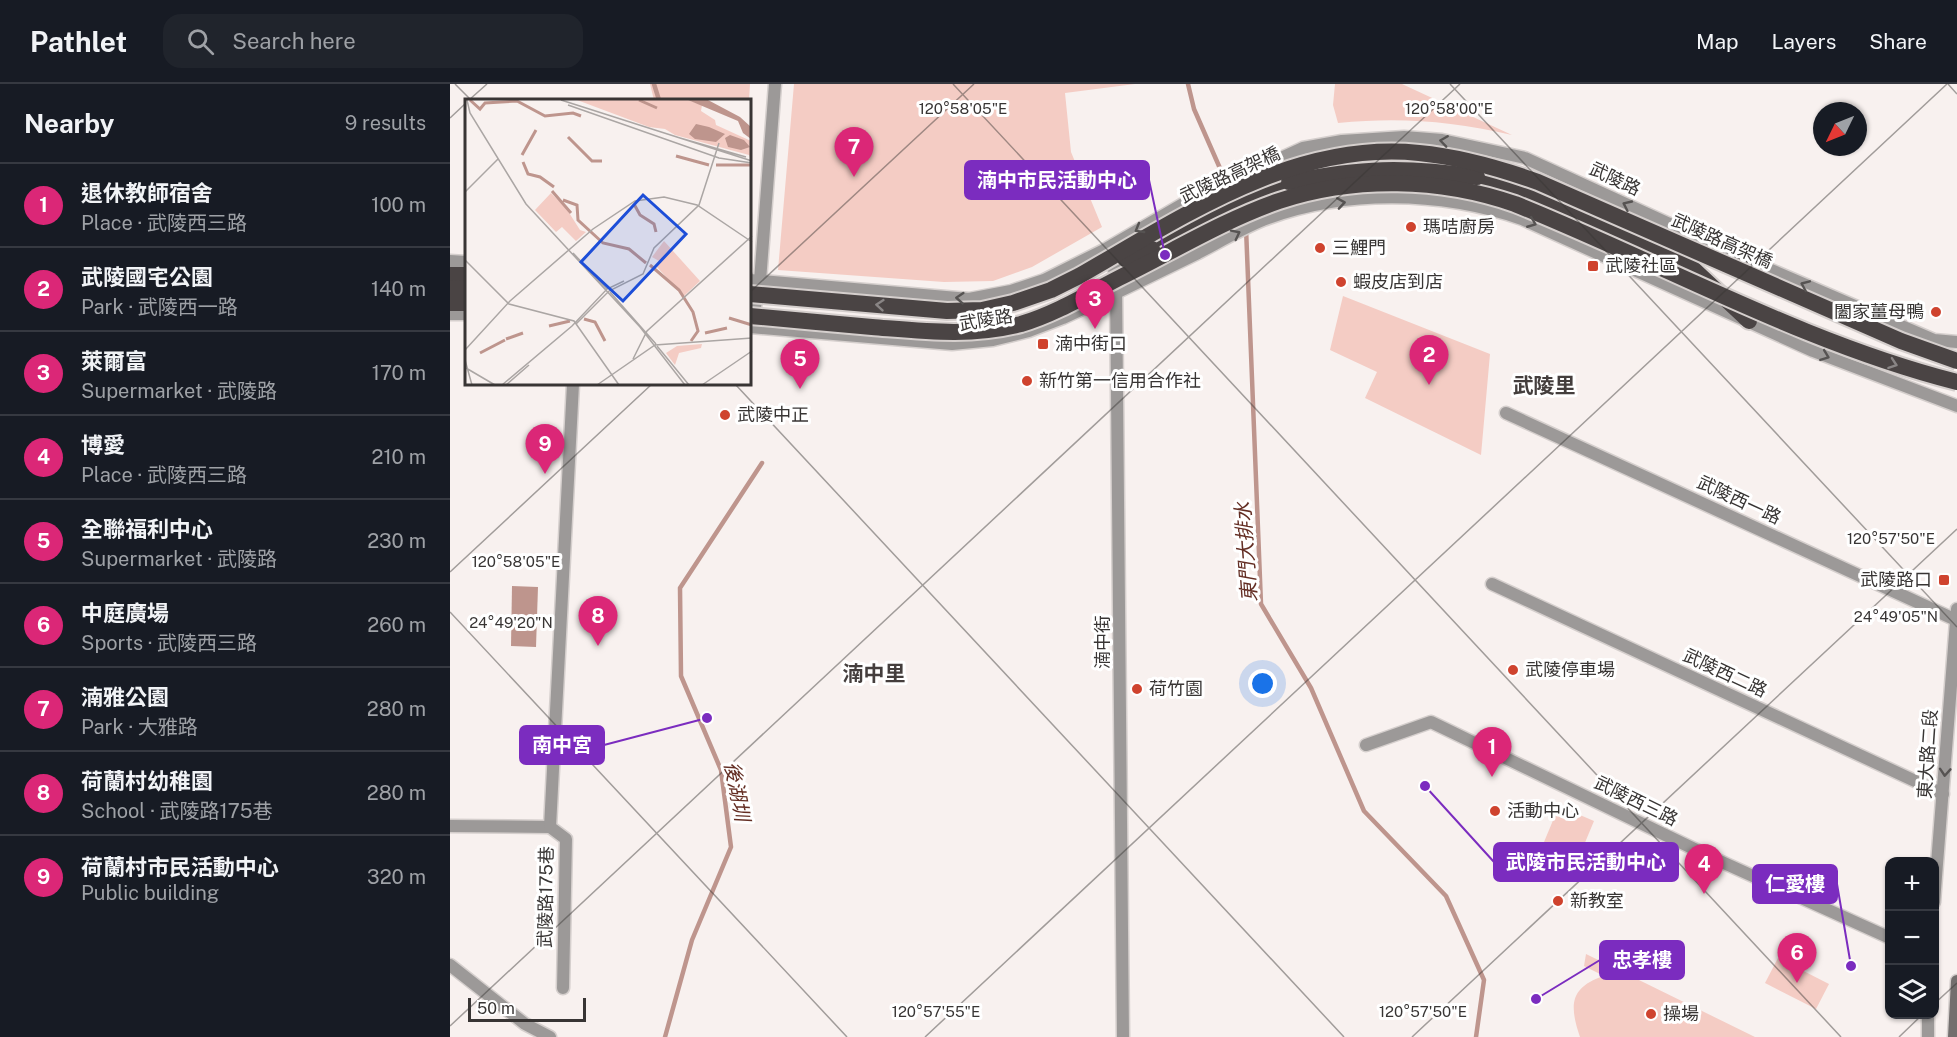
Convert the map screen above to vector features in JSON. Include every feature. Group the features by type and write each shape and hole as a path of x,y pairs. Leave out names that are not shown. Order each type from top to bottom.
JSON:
{"highway":[{"name":"武陵路高架橋","path":"753,285 947,311 982,310 1013,303 1051,290 1249,184 1300,164 1381,152 1418,152 1466,160 1538,182 1901,341 1957,361"},
{"path":"1079,276 1152,249 1260,193 1289,182 1360,170 1398,168 1477,177 1527,192 1688,264 1749,321"},
{"path":"752,323 951,334 1022,323 1087,295 1232,221 1280,201 1330,189 1372,183 1416,184 1466,190 1515,204 1848,348 1957,382"},
{"path":"1087,295 1152,249"},
{"path":"1688,264 1757,264"},
{"path":"450,274 465,275"},
{"path":"450,288 465,289"}],"main road":[{"path":"1954,1037 1957,981"}],"street":[{"path":"753,285 775,84"},
{"name":"武陵路","path":"753,285 969,299 1011,291 1044,280 1104,250 1190,200 1243,173 1303,148 1352,140 1404,137 1442,140 1525,158 1757,264 1934,339 1957,342"},
{"path":"1113,268 1253,195 1303,148"},
{"path":"1291,159 1304,210 1361,199 1404,197 1434,199 1496,210 1542,228 1813,351 1957,406"},
{"name":"武陵路","path":"752,323 963,343 993,340 1029,331 1118,293 1263,220 1304,210"},
{"name":"湳中街","path":"1104,250 1113,268 1118,293 1123,1037"},
{"path":"450,261 465,262"},
{"name":"武陵路175巷","path":"563,988 566,839 550,827 573,386"},
{"name":"武陵西一路","path":"1506,413 1957,615"},
{"name":"武陵西二路","path":"1492,584 1943,794"},
{"name":"東大路二段","path":"1938,857 1957,615"},
{"name":"武陵西三路","path":"1366,745 1431,722 1713,858 1885,936"},
{"path":"450,826 550,827"},
{"path":"450,965 525,1024 550,1037"},
{"path":"1928,1019 1928,1037"}],"shaded area":[{"path":"650,84 750,84 749,99 654,99"},
{"path":"794,84 1135,84 1065,93 1071,152 1102,227 1032,267 993,281 944,282 778,270"},
{"path":"1335,84 1402,84 1512,135 1468,126 1404,120 1338,123 1333,105"},
{"path":"1343,296 1490,354 1481,455 1365,398 1377,372 1330,350"},
{"path":"512,586 538,587 536,647 511,646"},
{"path":"1559,806 1594,821 1579,857 1544,842"},
{"path":"1586,954 1755,1037 1580,1037 1574,1016 1575,999 1584,986 1604,976 1584,966"},
{"path":"1778,958 1829,984 1816,1009 1765,983"}],"waterway":[{"name":"後湖圳","path":"654,84 659,99"},
{"name":"東門大排水","path":"1188,84 1194,109 1226,182"},
{"name":"東門大排水","path":"1246,228 1261,604 1311,688 1364,811 1446,896 1484,980 1476,1037"},
{"name":"後湖圳","path":"665,1037 692,940 731,847 721,770 681,676 680,588 762,463"}],"place":[{"name":"湳雅公園","path":"854,177"},
{"name":"瑪咭廚房","path":"1411,227"},
{"name":"三鯉門","path":"1320,248"},
{"name":"湳中市民活動中心","path":"1165,255"},
{"name":"武陵社區","path":"1593,266"},
{"name":"蝦皮店到店","path":"1341,282"},
{"name":"闔家薑母鴨","path":"1936,312"},
{"name":"萊爾富","path":"1095,329"},
{"name":"湳中街口","path":"1043,344"},
{"name":"新竹第一信用合作社","path":"1027,381"},
{"name":"武陵國宅公園","path":"1429,385"},
{"name":"全聯福利中心","path":"800,389"},
{"name":"武陵中正","path":"725,415"},
{"name":"荷蘭村市民活動中心","path":"545,474"},
{"name":"武陵路口","path":"1944,580"},
{"name":"荷蘭村幼稚園","path":"598,646"},
{"name":"武陵停車場","path":"1513,670"},
{"name":"荷竹園","path":"1137,689"},
{"name":"南中宮","path":"707,718"},
{"name":"退休教師宿舍","path":"1492,777"},
{"name":"武陵市民活動中心","path":"1425,786"},
{"name":"活動中心","path":"1495,811"},
{"name":"博愛","path":"1704,894"},
{"name":"新教室","path":"1558,901"},
{"name":"仁愛樓","path":"1851,966"},
{"name":"中庭廣場","path":"1797,983"},
{"name":"忠孝樓","path":"1536,999"},
{"name":"操場","path":"1651,1014"}],"district":[{"name":"武陵里","path":"1544,386"},
{"name":"湳中里","path":"874,674"}]}
